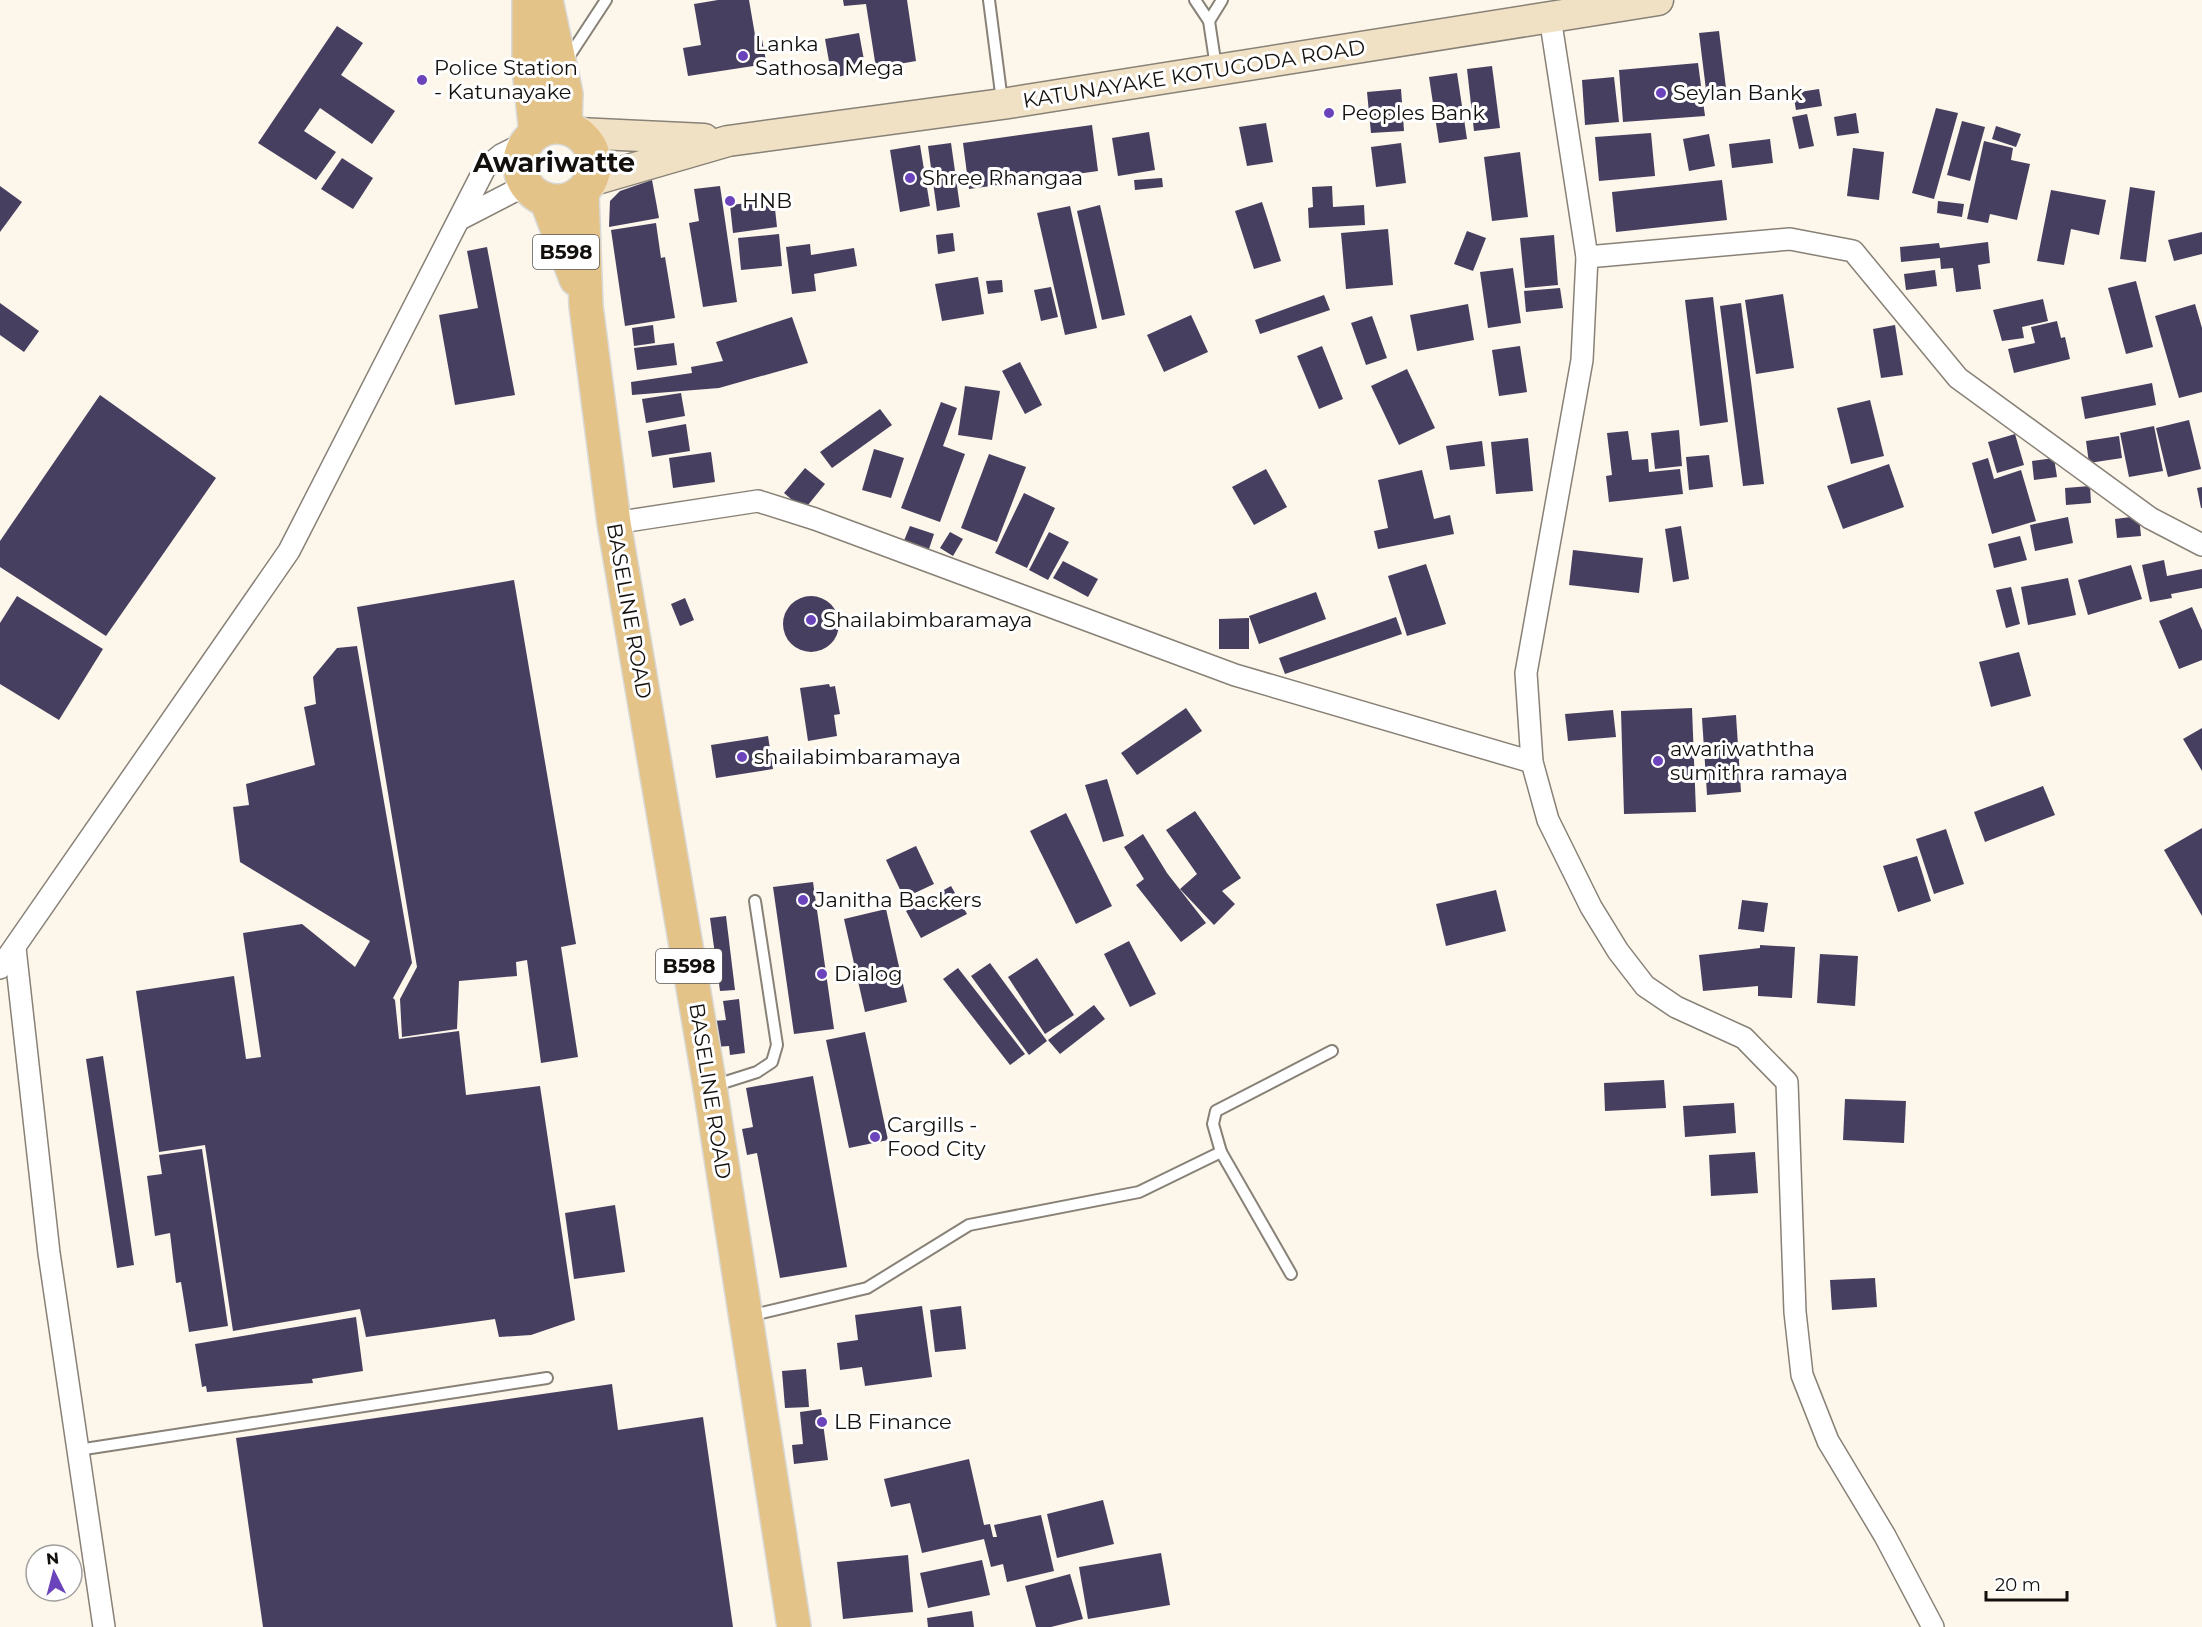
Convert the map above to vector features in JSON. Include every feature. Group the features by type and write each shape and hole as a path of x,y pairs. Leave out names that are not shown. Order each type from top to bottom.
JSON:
{"main road":[{"path":"529,0 529,69 551,134"},
{"path":"546,0 566,94 551,134 520,159 520,174 536,192 558,201 586,187 593,169 593,155 587,143 551,134"},
{"name":"KATUNAYAKE KOTUGODA ROAD","path":"551,134 728,141 1002,104 1658,0"},
{"name":"KATUNAYAKE KOTUGODA ROAD","path":"586,187 728,141"},
{"name":"BASELINE ROAD","path":"586,187 586,306 614,523 710,1087 794,1627"},
{"name":"BASELINE ROAD","path":"536,192 586,306"}],"street":[{"path":"1550,17 1587,257 1582,360 1526,673 1532,762 1548,820 1591,908 1618,951 1645,986 1676,1007 1744,1038 1786,1082 1795,1312 1802,1375 1828,1441 1885,1536 1933,1627"},
{"path":"0,968 289,551 462,218 485,168 501,155 551,134"},
{"path":"462,218 536,192"},
{"path":"1587,257 1790,239 1853,251 1958,378 2150,518 2202,545"},
{"path":"614,523 758,501 815,519 1235,675 1532,762"},
{"path":"15,948 49,1253 104,1627"}],"lane":[{"path":"561,69 606,0"},
{"path":"989,0 988,10 1002,104"},
{"path":"1195,0 1209,21 1216,69"},
{"path":"1209,21 1222,0"},
{"path":"710,1087 757,1072 772,1062 777,1045 755,901"},
{"path":"1291,1274 1221,1152 1213,1124 1215,1111 1332,1051"},
{"path":"746,1316 867,1288 969,1225 1139,1192 1221,1152"},
{"path":"78,1450 547,1378"}],"building":[{"path":"718,0 749,0 755,35 761,34 766,61 759,63 760,65 688,76 683,48 701,45 694,4"},
{"path":"843,0 907,0 916,61 876,68 866,4 844,6"},
{"path":"337,26 363,43 341,75 395,111 372,144 320,108 304,131 336,152 316,180 258,143"},
{"path":"1719,31 1727,96 1707,98 1699,33"},
{"path":"859,33 866,71 832,78 825,39"},
{"name":"Seylan Bank","path":"1698,63 1705,116 1623,122 1619,70"},
{"path":"1492,66 1500,128 1474,131 1467,69"},
{"path":"1457,73 1467,139 1439,143 1429,77"},
{"path":"1614,77 1619,122 1585,125 1582,80"},
{"path":"1401,89 1404,131 1371,133 1367,92"},
{"path":"1819,89 1822,106 1796,110 1793,93"},
{"path":"1936,108 1958,113 1934,199 1912,193"},
{"path":"1856,113 1859,133 1837,136 1834,117"},
{"path":"1807,114 1814,146 1799,149 1792,117"},
{"path":"1962,121 1985,127 1970,181 1947,175"},
{"path":"1266,123 1273,162 1247,166 1239,127"},
{"path":"1092,125 1098,171 969,189 963,143"},
{"path":"1996,126 2021,134 2016,147 1992,139"},
{"path":"1149,132 1155,170 1118,176 1112,138"},
{"path":"1651,133 1655,176 1599,181 1595,137"},
{"path":"1709,134 1715,166 1689,171 1683,139"},
{"path":"1770,139 1773,163 1732,168 1729,144"},
{"path":"1984,141 2013,148 2011,160 2030,164 2017,220 1990,214 1988,223 1967,219"},
{"path":"951,143 960,207 937,211 928,146"},
{"path":"1401,143 1406,183 1376,187 1371,147"},
{"name":"Shree Rhangaa","path":"920,145 930,206 900,212 890,150"},
{"path":"1853,148 1884,152 1879,200 1847,196"},
{"path":"1520,152 1528,217 1492,221 1484,157"},
{"path":"342,158 373,178 353,209 321,189"},
{"path":"1162,178 1163,187 1135,190 1134,180"},
{"path":"652,180 659,218 609,227 610,201 620,191"},
{"path":"1722,180 1727,220 1616,232 1612,192"},
{"path":"0,186 22,202 0,232"},
{"path":"720,186 737,302 703,307 689,223 699,221 694,189"},
{"path":"1332,186 1333,207 1364,205 1365,225 1309,228 1308,208 1313,207 1312,187"},
{"path":"2130,187 2155,191 2146,262 2120,259"},
{"path":"2051,190 2106,200 2099,235 2071,229 2064,265 2037,261"},
{"path":"774,200 777,227 733,233 730,205"},
{"path":"1938,201 1964,204 1962,217 1937,213"},
{"path":"1262,202 1281,261 1254,269 1235,211"},
{"path":"1100,205 1125,315 1102,320 1077,211"},
{"path":"1070,206 1097,328 1065,335 1037,213"},
{"path":"656,223 661,258 665,257 675,318 625,326 611,230"},
{"path":"1388,229 1393,285 1346,289 1341,233"},
{"path":"1467,231 1486,238 1473,271 1454,264"},
{"path":"2202,232 2202,254 2174,261 2168,240"},
{"path":"953,233 955,251 938,254 936,235"},
{"path":"779,234 782,266 741,270 738,238"},
{"path":"1554,235 1558,285 1525,288 1520,238"},
{"path":"1988,242 1990,263 1978,265 1981,289 1956,292 1953,268 1941,269 1940,258 1901,262 1900,247 1939,243 1940,248"},
{"path":"810,244 811,255 854,248 857,266 814,274 816,291 792,294 786,247"},
{"path":"487,247 515,395 455,405 439,315 478,308 467,251"},
{"path":"1513,268 1521,323 1488,328 1480,272"},
{"path":"1935,270 1937,286 1906,290 1904,274"},
{"path":"978,277 984,314 942,321 935,284"},
{"path":"1002,280 1003,292 988,294 986,281"},
{"path":"2136,281 2153,347 2126,354 2108,288"},
{"path":"1051,287 1058,317 1041,321 1034,290"},
{"path":"1560,288 1563,308 1526,312 1524,291"},
{"path":"1783,294 1794,368 1756,374 1745,300"},
{"path":"1324,295 1330,310 1260,334 1255,320"},
{"path":"1713,297 1728,422 1700,426 1685,300"},
{"path":"2043,299 2048,321 2022,327 2024,338 2002,341 1993,310"},
{"path":"0,303 39,331 24,352 0,335"},
{"path":"1741,303 1764,484 1743,486 1720,306"},
{"path":"1468,304 1474,340 1417,351 1410,315"},
{"path":"2195,304 2202,328 2202,392 2179,398 2155,316"},
{"path":"1191,315 1208,352 1164,372 1147,335"},
{"path":"1372,316 1387,358 1366,365 1351,323"},
{"path":"792,317 808,363 719,388 632,395 631,382 692,373 691,367 723,361 716,342"},
{"path":"2057,321 2061,338 2065,337 2070,359 2014,373 2008,349 2035,343 2031,327"},
{"path":"653,325 655,343 634,346 632,328"},
{"path":"1895,325 1903,375 1881,378 1873,329"},
{"path":"674,343 677,365 637,370 634,348"},
{"path":"1322,346 1343,399 1319,409 1297,356"},
{"path":"1520,346 1527,392 1499,396 1492,350"},
{"path":"1020,362 1042,405 1025,414 1002,371"},
{"path":"1407,369 1435,428 1399,445 1371,386"},
{"path":"2152,383 2156,405 2085,419 2081,397"},
{"path":"965,386 1000,391 992,440 958,435"},
{"path":"681,393 685,416 646,423 642,399"},
{"path":"100,395 216,478 106,636 0,567 0,541"},
{"path":"1870,400 1884,456 1851,464 1837,408"},
{"path":"941,402 957,408 943,446 965,454 940,522 901,508"},
{"path":"880,409 892,425 832,468 820,452"},
{"path":"2189,420 2201,469 2168,477 2156,428"},
{"path":"686,424 690,451 652,457 648,431"},
{"path":"2154,426 2163,471 2129,477 2120,433"},
{"path":"1679,430 1682,466 1655,469 1651,433"},
{"path":"1628,431 1632,460 1648,459 1649,472 1680,469 1683,494 1609,502 1606,476 1612,475 1607,433"},
{"path":"2015,434 2024,465 1997,473 1988,442"},
{"path":"2119,436 2122,458 2089,463 2086,441"},
{"path":"1528,438 1533,491 1496,494 1491,442"},
{"path":"1482,441 1485,466 1450,470 1446,446"},
{"path":"874,449 904,458 891,498 862,490"},
{"path":"711,452 715,482 673,488 669,458"},
{"path":"989,454 1026,467 997,542 961,528"},
{"path":"1709,455 1713,487 1689,490 1686,457"},
{"path":"1988,458 1994,479 2021,470 2036,521 1992,534 1972,463"},
{"path":"2054,458 2057,477 2034,480 2032,461"},
{"path":"1889,464 1904,507 1843,529 1827,486"},
{"path":"805,468 825,484 804,510 784,493"},
{"path":"1266,469 1287,507 1254,525 1232,487"},
{"path":"1422,470 1434,519 1450,515 1454,534 1378,549 1374,531 1388,528 1378,480"},
{"path":"2090,486 2091,503 2066,505 2065,488"},
{"path":"2202,487 2202,508 2201,508 2197,488"},
{"path":"1024,493 1055,508 1027,568 995,553"},
{"path":"2139,516 2141,536 2117,538 2115,519"},
{"path":"2068,517 2073,543 2035,551 2030,525"},
{"path":"910,526 934,534 928,552 903,543"},
{"path":"1681,526 1689,579 1673,582 1665,529"},
{"path":"950,532 963,539 953,556 940,548"},
{"path":"1049,532 1069,542 1048,580 1029,570"},
{"path":"2020,536 2027,560 1994,568 1988,544"},
{"path":"1573,550 1643,558 1639,593 1569,585"},
{"path":"2164,560 2167,576 2202,569 2202,588 2171,594 2172,598 2150,602 2142,565"},
{"path":"1063,561 1098,579 1088,597 1053,578"},
{"path":"1426,564 1446,624 1407,636 1388,576"},
{"path":"2131,565 2142,599 2088,615 2078,580"},
{"path":"2068,578 2076,615 2028,625 2021,587"},
{"path":"514,580 576,944 561,947 578,1057 541,1063 527,960 516,962 517,976 459,981 457,1029 402,1037 400,999 417,967 357,607"},
{"path":"2011,587 2020,624 2006,628 1996,590"},
{"path":"1316,592 1326,619 1259,644 1249,616"},
{"path":"17,596 103,649 59,720 0,684 0,623"},
{"name":"Shailabimbaramaya","path":"811,596 822,598 831,604 837,613 839,624 837,635 831,644 822,650 811,652 800,650 791,644 785,635 783,624 785,613 791,604 800,598"},
{"path":"685,598 694,620 680,626 671,604"},
{"path":"2192,607 2202,630 2202,660 2179,669 2159,621"},
{"path":"1396,617 1402,634 1285,674 1279,658"},
{"path":"1249,618 1249,649 1219,649 1219,619"},
{"path":"357,646 412,963 393,998 399,1039 459,1031 466,1095 540,1086 575,1320 531,1335 499,1337 495,1319 366,1337 360,1309 233,1331 205,1145 159,1152 136,991 234,976 246,1059 261,1057 243,933 302,924 355,967 370,941 240,862 233,807 249,805 246,784 315,765 304,707 316,704 313,677 337,648"},
{"path":"2019,652 2031,696 1991,707 1979,662"},
{"name":"shailabimbaramaya","path":"829,684 830,687 835,686 840,714 834,715 837,736 808,741 800,688"},
{"path":"1186,708 1202,731 1137,775 1121,753"},
{"name":"awariwaththa sumithra ramaya","path":"1692,708 1696,812 1624,814 1621,711"},
{"name":"awariwaththa sumithra ramaya","path":"1613,710 1616,737 1568,741 1565,714"},
{"name":"awariwaththa sumithra ramaya","path":"1736,715 1741,792 1707,795 1702,718"},
{"path":"2202,728 2202,771 2183,739"},
{"name":"shailabimbaramaya","path":"768,736 773,769 716,778 711,745"},
{"path":"1107,779 1124,836 1103,842 1085,785"},
{"path":"2043,786 2055,815 1985,842 1974,812"},
{"path":"1195,811 1241,878 1222,891 1235,904 1214,925 1180,889 1197,874 1166,830"},
{"path":"1066,813 1112,906 1076,924 1030,831"},
{"path":"2202,828 2202,916 2164,850"},
{"path":"1946,829 1964,884 1934,894 1916,839"},
{"path":"1143,834 1167,873 1206,923 1181,942 1136,885 1144,879 1124,847"},
{"path":"916,846 934,884 904,898 886,860"},
{"path":"1917,856 1931,901 1898,912 1883,866"},
{"path":"813,882 834,1029 794,1034 773,887"},
{"path":"951,886 967,914 921,938 906,911"},
{"path":"1496,890 1506,931 1446,946 1436,904"},
{"path":"1742,900 1768,903 1764,932 1738,929"},
{"path":"886,909 907,1002 865,1012 844,919"},
{"path":"726,916 735,990 720,991 710,918"},
{"path":"1129,941 1156,994 1130,1007 1104,954"},
{"path":"1760,945 1795,947 1792,998 1758,996 1758,986 1703,991 1699,955 1760,948"},
{"path":"1820,954 1858,956 1855,1006 1817,1003"},
{"path":"1037,958 1074,1015 1045,1034 1008,977"},
{"path":"990,963 1047,1041 1029,1055 971,976"},
{"path":"958,968 1025,1054 1010,1065 943,979"},
{"path":"739,999 745,1053 730,1055 729,1046 715,1047 713,1021 726,1020 723,1001"},
{"path":"1094,1005 1105,1019 1060,1054 1048,1040"},
{"path":"865,1032 888,1140 849,1148 826,1040"},
{"path":"103,1056 134,1265 117,1268 86,1059"},
{"path":"813,1076 847,1267 780,1278 757,1153 747,1155 742,1129 753,1127 746,1088"},
{"path":"1664,1080 1666,1108 1605,1111 1604,1083"},
{"path":"1845,1099 1906,1101 1904,1143 1843,1140"},
{"path":"1734,1103 1736,1133 1685,1137 1683,1106"},
{"path":"202,1149 228,1326 189,1332 181,1282 176,1283 170,1233 155,1236 147,1176 162,1174 159,1155"},
{"path":"1755,1152 1758,1193 1711,1196 1709,1155"},
{"path":"615,1205 625,1272 574,1279 565,1213"},
{"path":"1875,1278 1877,1307 1832,1310 1830,1280"},
{"path":"922,1306 932,1377 865,1386 862,1367 840,1370 837,1343 858,1340 855,1315"},
{"path":"961,1306 966,1349 935,1352 930,1310"},
{"path":"356,1317 363,1371 312,1379 313,1383 207,1392 206,1386 202,1387 195,1344"},
{"path":"806,1369 809,1407 785,1408 782,1371"},
{"path":"612,1384 618,1430 703,1417 733,1627 263,1627 236,1438"},
{"path":"821,1409 828,1460 794,1464 792,1445 803,1444 800,1412"},
{"path":"969,1459 984,1525 990,1524 993,1537 997,1537 994,1525 1041,1515 1054,1571 1007,1582 1003,1564 991,1567 984,1539 922,1553 910,1503 891,1507 884,1479"},
{"path":"1103,1500 1114,1544 1057,1558 1047,1514"},
{"path":"1161,1553 1170,1605 1088,1619 1079,1567"},
{"path":"908,1555 913,1612 843,1619 837,1562"},
{"path":"982,1560 990,1595 928,1608 920,1573"},
{"path":"1070,1574 1083,1619 1051,1627 1036,1627 1025,1586"},
{"path":"972,1611 974,1627 928,1627 927,1618"}],"place":[{"name":"Lanka Sathosa Mega","path":"743,56"},
{"name":"Police Station - Katunayake","path":"422,80"},
{"name":"Seylan Bank","path":"1661,93"},
{"name":"Peoples Bank","path":"1329,113"},
{"name":"Shree Rhangaa","path":"910,178"},
{"name":"HNB","path":"730,201"},
{"name":"Shailabimbaramaya","path":"811,620"},
{"name":"shailabimbaramaya","path":"742,757"},
{"name":"awariwaththa sumithra ramaya","path":"1658,761"},
{"name":"Janitha Backers","path":"803,900"},
{"name":"Dialog","path":"822,974"},
{"name":"Cargills - Food City","path":"875,1137"},
{"name":"LB Finance","path":"822,1422"}],"district":[{"name":"Awariwatte","path":"554,163"}]}
